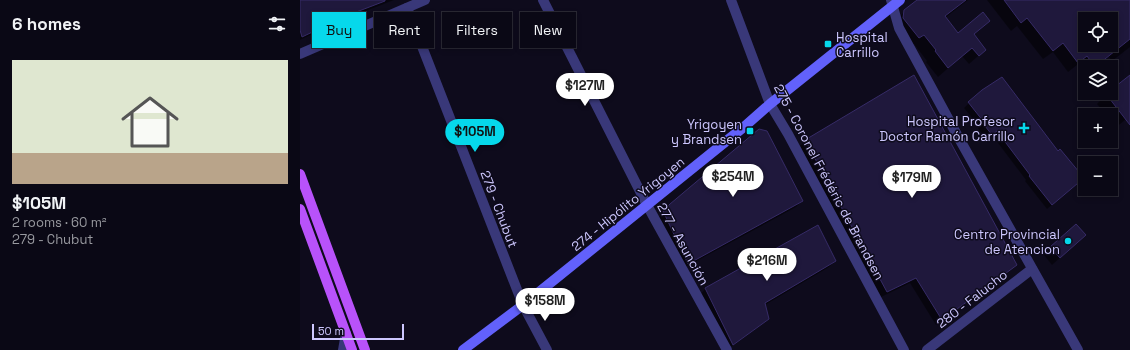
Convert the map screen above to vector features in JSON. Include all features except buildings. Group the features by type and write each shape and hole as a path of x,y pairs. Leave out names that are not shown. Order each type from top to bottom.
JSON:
{"main road":[{"path":"300,174 366,350"},
{"path":"300,209 352,350"}],"street":[{"path":"300,54 425,0"},
{"name":"277 - Asunción","path":"544,0 647,205 727,350"},
{"name":"275 - Coronel Frédéric de Brandsen","path":"731,0 770,104 904,350"},
{"path":"894,2 902,33 956,133 1022,249 1032,270 1078,350"},
{"name":"274 - Hipólito Yrigoyen","path":"463,350 523,305 745,126 894,2"},
{"name":"279 - Chubut","path":"407,8 523,305 547,350"},
{"name":"280 - Falucho","path":"928,350 1032,270"},
{"path":"343,350 346,333"}],"place":[{"name":"Hospital Carrillo","path":"828,44"},
{"name":"Hospital Profesor Doctor Ramón Carrillo","path":"1024,128"},
{"name":"Yrigoyen y Brandsen","path":"750,131"},
{"name":"Centro Provincial de Atencion","path":"1068,241"}]}
